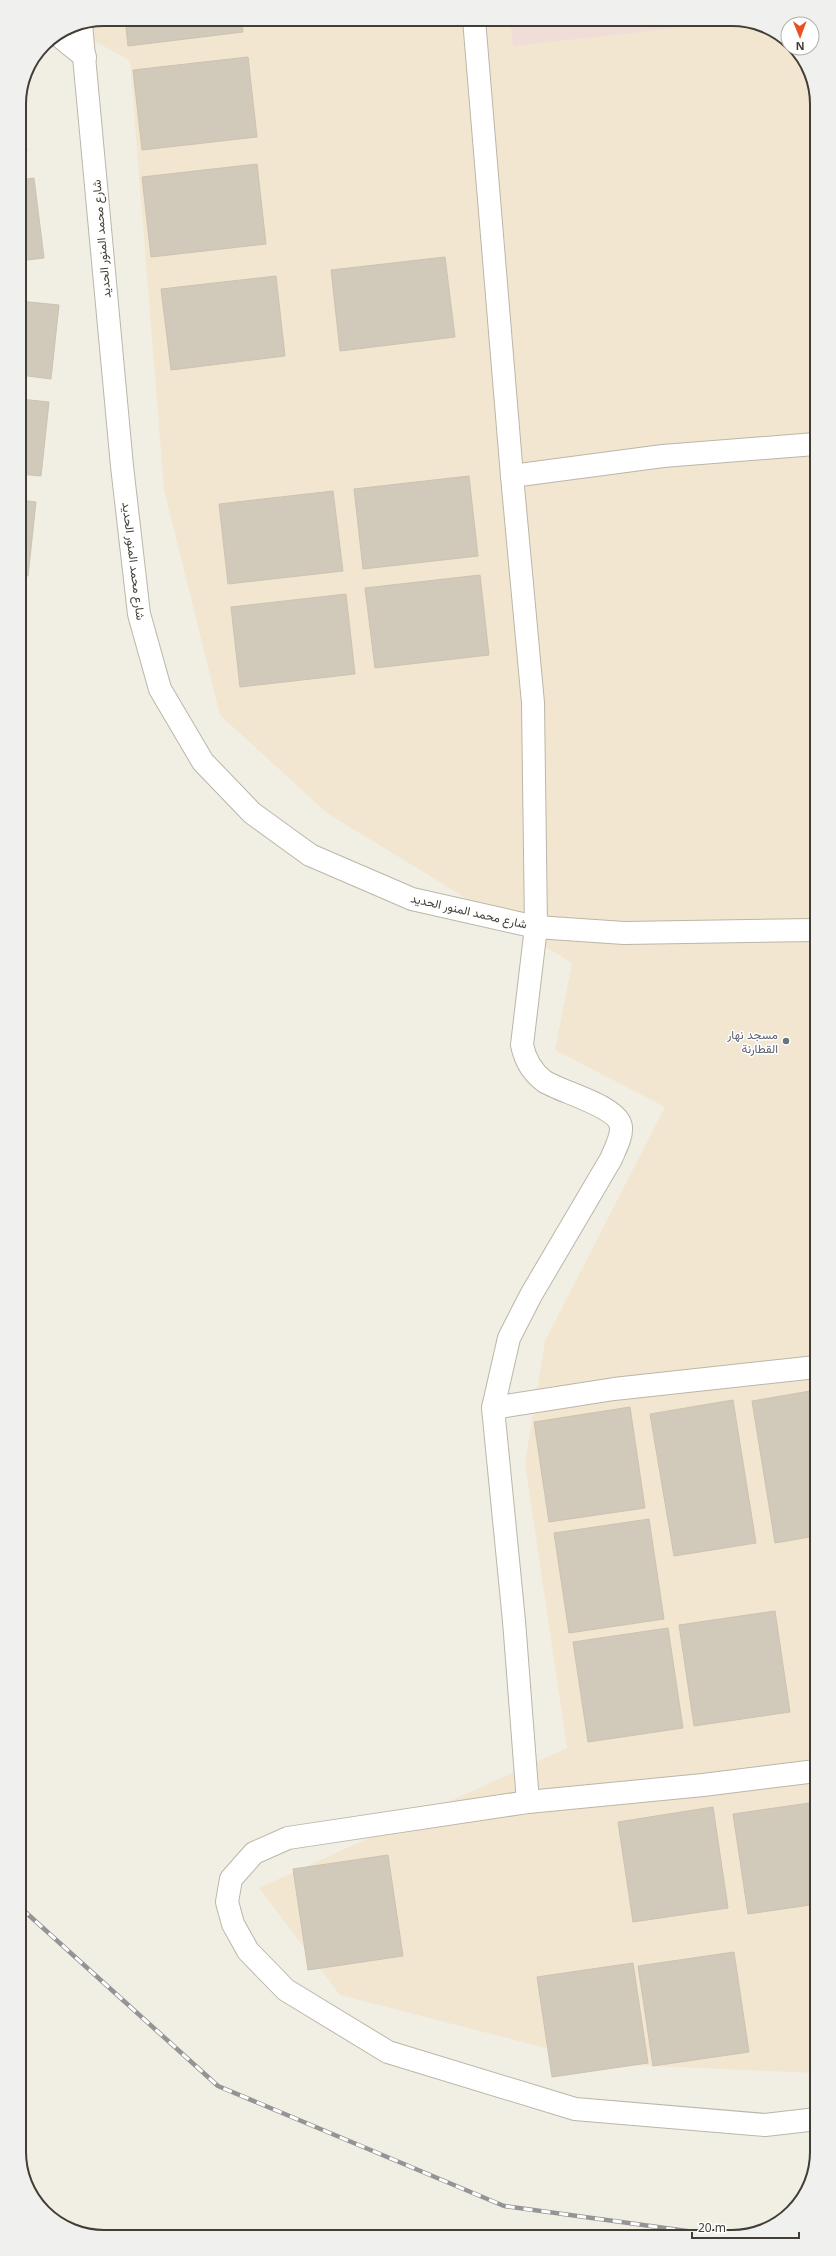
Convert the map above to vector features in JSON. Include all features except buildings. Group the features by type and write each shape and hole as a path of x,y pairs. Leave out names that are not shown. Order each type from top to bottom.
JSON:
{"street":[{"path":"475,26 512,476 533,703 536,927 522,1045 524,1057 544,1081 614,1113 621,1125 611,1159 530,1295 510,1338 493,1408 514,1621 528,1802"},
{"name":"شارع محمد المنور الحديد","path":"82,29 122,466 139,614 160,689 203,762 252,813 310,855 412,899 536,927 624,932 810,930"},
{"path":"62,39 84,56"},
{"path":"512,476 663,456 810,444"},
{"path":"493,1408 614,1389 810,1368"},
{"path":"810,1772 703,1785 528,1802 288,1838 254,1853 231,1879 227,1902 233,1924 248,1951 286,1990 388,2052 575,2109 765,2125 810,2120"}],"shaded area":[{"path":"104,26 737,26 757,30 771,37 780,43 780,56 793,56 797,61 804,74 810,104 810,2073 608,2064 340,1995 259,1888 567,1748 525,1463 545,1341 665,1107 555,1050 572,963 327,813 220,715 164,490 130,61 77,31"},
{"path":"511,26 696,26 513,46"}],"railway":[{"path":"26,1913 218,2086 504,2206 680,2230"}],"place":[{"name":"مسجد نهار القطارنة","path":"786,1041"}]}
